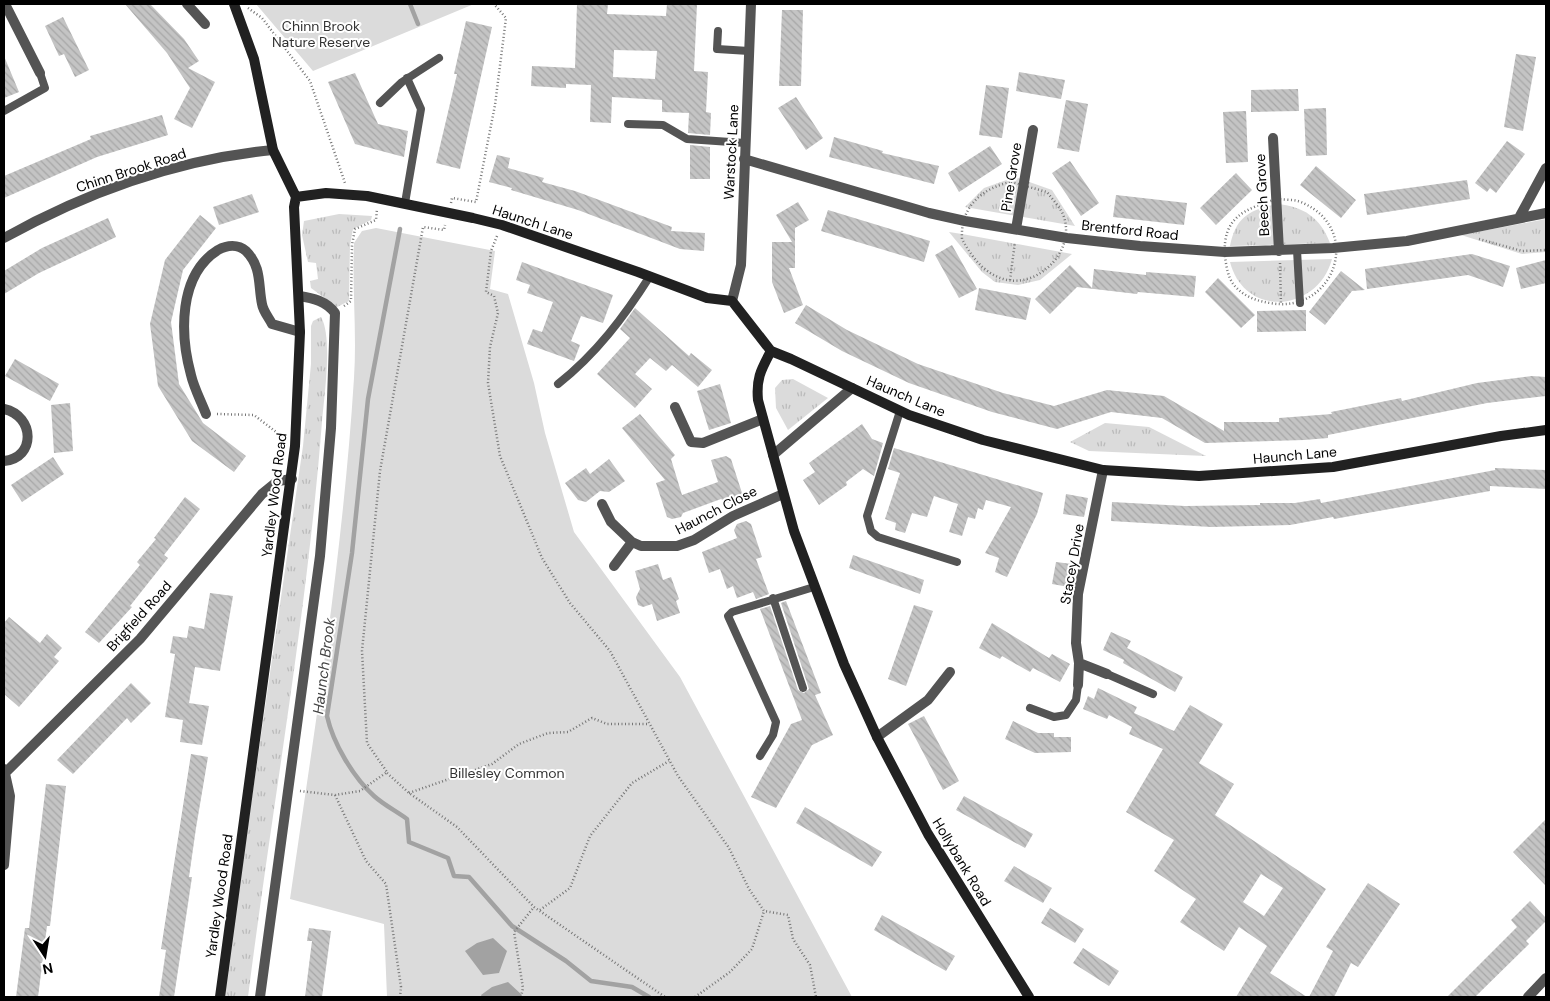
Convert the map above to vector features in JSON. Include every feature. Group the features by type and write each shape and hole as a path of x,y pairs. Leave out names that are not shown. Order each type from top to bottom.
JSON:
{"street":[{"path":"5,4 40,73"},
{"path":"187,4 205,24"},
{"name":"Yardley Wood Road","path":"220,997 266,652 292,479 300,332 294,207 296,197 274,150 254,60 234,4"},
{"name":"Warstock Lane","path":"732,301 741,265 751,4"},
{"name":"Pine Grove","path":"1016,229 1033,130"},
{"name":"Beech Grove","path":"1273,138 1279,251"},
{"name":"Chinn Brook Road","path":"4,238 72,203 118,185 191,165 274,150"},
{"name":"Brentford Road","path":"744,159 929,213 1016,229 1140,246 1229,252 1297,250 1407,241 1520,216 1546,213"},
{"path":"1520,216 1546,168"},
{"name":"Haunch Lane","path":"296,197 326,193 379,198 502,225 650,276 707,298 732,301"},
{"path":"206,414 191,376 184,310 198,270 204,260 224,247 231,245 244,250 253,259 261,283 262,306 272,324 300,332"},
{"path":"260,997 286,789 320,556 331,428 335,313 330,306 315,299 299,296"},
{"path":"732,301 771,352"},
{"name":"Haunch Lane","path":"771,352 791,359 900,411 983,440 1104,470 1199,476 1324,468 1501,436 1546,430"},
{"name":"Hollybank Road","path":"771,352 756,384 758,400 794,531 844,664 877,737 928,834 1029,997"},
{"path":"773,455 852,388"},
{"path":"675,407 691,442 697,444 763,419"},
{"path":"4,409 18,415 24,421 28,437 22,452 15,458 4,462"},
{"name":"Stacey Drive","path":"1078,684 1079,663 1076,643 1078,594 1104,470"},
{"name":"Brigfield Road","path":"5,771 140,639 262,494 278,481 292,479"},
{"name":"Haunch Close","path":"632,542 642,546 677,546 694,540 733,516 783,494"},
{"path":"602,504 610,522 632,542 614,566"},
{"path":"1079,663 1107,674"},
{"path":"877,737 928,700 950,672"},
{"path":"4,865 10,796 5,771"},
{"path":"1528,997 1546,978"}],"lane":[{"path":"718,31 717,48 749,51"},
{"path":"380,103 408,78 439,58"},
{"path":"4,111 46,88 40,73"},
{"path":"405,204 421,109 408,78"},
{"path":"628,124 663,125 687,139 745,143"},
{"path":"1297,250 1300,302"},
{"path":"558,384 577,369 622,320 650,276"},
{"path":"900,411 867,516 868,525 878,537 956,562"},
{"path":"760,756 773,735 776,722 728,616 732,612 773,598 814,587"},
{"path":"773,598 803,688"},
{"path":"1107,674 1153,694"},
{"path":"1030,708 1054,717 1066,715 1076,700 1078,684"}],"path":[{"path":"243,4 262,18 310,81 349,195"},
{"path":"476,202 495,105 506,18 494,4"},
{"path":"335,313 351,301 352,245 355,229 376,220 379,198"},
{"path":"448,213 444,230 423,227 380,471 362,651 367,743 386,772 409,793 457,827 534,907 664,997"},
{"path":"502,225 491,251 486,292 494,296 498,312 490,346 488,383 500,456 542,558 570,603 610,651 669,761 729,848 749,889 764,911 788,915 793,939 810,965 816,997"},
{"path":"1010,280 1016,229"},
{"path":"1460,230 1482,241 1514,249 1546,250"},
{"path":"1279,251 1281,305"},
{"path":"206,414 254,415 295,446"},
{"path":"409,793 492,764 519,744 548,733 568,732 592,718 607,724 648,724"},
{"path":"540,910 570,888 590,836 632,783 669,761"},
{"path":"286,789 335,795 360,791 386,772"},
{"path":"335,795 366,861 386,884 401,987 400,997"},
{"path":"521,997 523,988 514,932 534,907"},
{"path":"695,997 730,972 752,949 764,911"}],"green space":[{"name":"Chinn Brook Nature Reserve","path":"256,4 474,4 313,71"},
{"path":"1015,177 1052,190 1075,226 965,207 984,188"},
{"path":"1277,204 1295,207 1310,215 1322,227 1330,243 1230,246 1240,221 1252,212"},
{"path":"339,214 372,216 371,220 353,229 350,245 349,301 337,307 311,288 310,281 318,279 316,263 308,262 302,235 304,221"},
{"path":"1546,219 1546,252 1522,254 1461,235"},
{"name":"Billesley Common","path":"376,228 495,251 490,289 508,294 574,532 680,677 852,997 387,997 384,924 290,899 336,574 343,509 355,361 354,243 362,231"},
{"path":"949,232 1072,254 1040,280 1018,285 995,282 982,272"},
{"path":"1332,259 1324,277 1312,290 1298,298 1281,302 1265,300 1250,293 1238,280 1230,262"},
{"path":"321,317 325,326 327,368 315,494 298,638 248,997 223,997 303,446 311,364 311,326 313,321"},
{"path":"793,379 828,398 788,430 776,408 775,388 782,380"},
{"path":"1105,423 1149,427 1206,456 1089,451 1070,442"}],"shaded area":[{"path":"493,938 507,951 499,973 483,975 465,951 477,943"},
{"path":"508,982 522,995 521,997 482,997 481,995 492,987"}],"building":[{"path":"125,4 150,4 184,39 199,61 188,68 215,82 192,128 174,119 190,88 167,53"},
{"path":"577,4 608,4 607,14 666,16 667,4 697,4 694,71 708,72 706,112 711,113 710,135 688,133 689,113 662,112 662,100 612,97 611,123 590,122 591,85 566,84 566,88 531,86 532,66 575,68","holes":["614,50 657,51 655,79 613,77"]},
{"path":"782,10 803,10 801,86 779,86"},
{"path":"63,17 89,70 75,77 64,54 59,56 45,26"},
{"path":"466,21 492,27 460,169 436,163 457,74 454,74"},
{"path":"1516,54 1536,57 1523,131 1504,127"},
{"path":"4,56 19,92 4,98"},
{"path":"1019,72 1065,80 1061,99 1016,91"},
{"path":"355,73 378,124 408,131 404,157 355,144 328,82"},
{"path":"986,85 1009,88 1002,138 979,135"},
{"path":"1298,89 1299,111 1251,112 1251,90"},
{"path":"796,97 823,138 806,150 778,108"},
{"path":"1066,100 1088,104 1079,152 1057,148"},
{"path":"1326,108 1327,155 1306,156 1304,109"},
{"path":"1246,111 1248,162 1226,163 1223,112"},
{"path":"162,115 168,135 97,157 4,198 4,176 91,139 90,136"},
{"path":"834,137 883,151 882,153 939,166 934,184 829,157"},
{"path":"1507,141 1525,154 1496,193 1490,188 1487,192 1475,183"},
{"path":"690,145 710,147 710,179 690,179"},
{"path":"990,146 1002,164 959,192 948,173"},
{"path":"497,155 510,158 508,168 544,178 542,182 575,191 672,227 671,231 705,233 704,251 680,249 578,210 489,182"},
{"path":"1070,161 1099,203 1081,216 1052,173"},
{"path":"1316,166 1356,200 1341,218 1300,185"},
{"path":"1236,173 1252,190 1216,225 1200,208"},
{"path":"1467,180 1470,199 1367,215 1364,194"},
{"path":"252,194 259,212 219,225 213,207"},
{"path":"1116,195 1187,203 1184,225 1113,217"},
{"path":"798,202 809,220 795,228 795,268 789,268 803,305 784,313 772,282 772,242 792,242 776,215"},
{"path":"828,210 930,241 924,262 821,231"},
{"path":"200,215 216,228 183,270 171,322 179,384 203,423 246,456 234,472 192,441 158,386 150,324 165,260"},
{"path":"108,218 116,237 39,273 4,294 4,271 42,248"},
{"path":"952,245 977,289 959,298 935,255"},
{"path":"1472,254 1510,266 1503,287 1468,275 1367,289 1365,269"},
{"path":"1546,260 1546,283 1521,289 1516,268"},
{"path":"522,262 613,295 603,323 581,316 571,341 580,345 574,361 527,344 533,329 542,332 553,302 527,293 530,285 516,280"},
{"path":"1070,265 1092,288 1094,269 1146,275 1146,272 1196,276 1194,297 1138,292 1137,294 1077,287 1050,314 1035,299"},
{"path":"1341,271 1365,290 1352,291 1325,325 1309,312"},
{"path":"1218,278 1255,315 1241,328 1205,292"},
{"path":"979,288 1031,298 1026,320 975,310"},
{"path":"806,305 847,330 918,364 1003,393 1054,406 1107,390 1164,396 1224,431 1224,422 1279,422 1279,418 1332,414 1331,412 1401,398 1402,401 1477,383 1532,376 1546,377 1546,396 1487,403 1328,435 1328,438 1304,440 1205,443 1162,418 1111,412 1057,429 992,412 909,383 842,351 795,323"},
{"path":"635,308 689,356 691,353 712,370 698,387 672,365 666,371 650,358 635,374 652,389 635,408 597,374 630,338 620,329"},
{"path":"1306,310 1306,331 1257,332 1257,311"},
{"path":"15,359 59,384 50,401 5,376"},
{"path":"720,384 731,423 709,430 697,391"},
{"path":"70,403 73,451 54,453 51,405"},
{"path":"640,414 675,455 671,459 682,495 718,482 711,460 726,456 731,459 742,493 741,499 729,503 721,499 683,513 681,517 672,519 667,517 656,483 665,480 622,428"},
{"path":"862,424 872,439 883,443 874,476 863,469 846,482 847,485 819,505 803,480 815,472 809,463"},
{"path":"894,448 1043,493 1037,514 1007,577 995,572 999,558 985,553 1011,507 986,500 983,510 978,508 975,519 968,517 962,536 949,532 958,504 934,496 927,517 912,513 905,533 895,530 896,523 885,519 900,473 888,469"},
{"path":"53,457 64,474 22,502 11,485"},
{"path":"609,459 625,481 609,492 600,491 586,502 578,500 565,483 586,468 590,474"},
{"path":"1495,468 1546,470 1546,489 1490,486 1490,491 1290,525 1211,527 1111,521 1112,502 1185,506 1260,505 1260,503 1295,503 1320,499 1321,503 1495,470"},
{"path":"1066,494 1088,498 1084,517 1063,514"},
{"path":"185,497 200,509 164,555 168,558 130,606 132,607 99,643 85,632 140,565 137,562 156,539 154,538"},
{"path":"746,521 751,524 762,557 756,559 769,594 756,599 753,592 737,598 733,586 727,589 720,569 709,573 702,552 737,538 734,530 737,524"},
{"path":"853,555 924,580 920,594 849,568"},
{"path":"1056,562 1072,564 1069,587 1052,584"},
{"path":"658,564 663,580 671,577 679,599 676,601 680,613 657,621 652,604 643,607 638,605 636,597 640,589 635,571"},
{"path":"210,593 233,596 220,671 195,667 189,703 209,706 202,745 180,742 183,720 165,717 175,654 170,653 173,636 187,638 189,626 204,629"},
{"path":"786,601 821,693 815,695 833,735 812,745 776,808 751,797 791,724 802,720 760,609 770,606 798,690 804,693 809,689 781,603"},
{"path":"914,605 933,611 906,686 888,679"},
{"path":"9,617 40,643 47,634 62,648 54,657 59,661 19,707 4,694 4,623"},
{"path":"992,623 1049,658 1052,654 1070,664 1060,682 1033,668 1030,672 1002,656 1000,659 979,648"},
{"path":"1111,632 1131,641 1127,648 1183,677 1175,692 1123,663 1124,660 1103,650"},
{"path":"131,683 151,703 131,723 127,718 73,774 57,760"},
{"path":"1098,688 1137,707 1134,713 1174,731 1190,705 1223,724 1199,763 1234,784 1215,815 1326,889 1270,973 1307,997 1236,997 1267,946 1239,927 1224,951 1180,922 1196,899 1154,871 1174,840 1126,812 1163,749 1129,734 1132,727 1109,715 1107,719 1083,709 1088,696 1094,699","holes":["1261,874 1283,888 1264,916 1243,902"]},
{"path":"924,716 959,781 943,790 908,724"},
{"path":"1013,721 1038,733 1054,733 1054,737 1071,737 1071,752 1035,753 1005,739"},
{"path":"191,754 208,757 189,877 192,877 174,997 159,997 166,950 161,949"},
{"path":"46,784 66,786 50,926 47,926 38,997 16,997 25,928 29,928"},
{"path":"964,796 1033,834 1025,848 956,810"},
{"path":"805,807 882,852 872,867 796,823"},
{"path":"1546,819 1546,886 1513,852"},
{"path":"1014,866 1052,888 1043,903 1004,881"},
{"path":"1368,883 1400,904 1358,967 1351,963 1334,997 1309,997 1333,951 1326,947"},
{"path":"1530,901 1546,918 1546,921 1526,941 1529,944 1475,997 1447,997 1517,927 1511,920"},
{"path":"1050,908 1084,929 1075,943 1041,923"},
{"path":"882,915 955,956 946,971 874,930"},
{"path":"309,928 331,931 322,997 305,997 312,941 307,941"},
{"path":"1083,948 1119,971 1109,986 1073,963"}],"waterway":[{"name":"Haunch Brook","path":"410,4 418,24"},
{"name":"Haunch Brook","path":"400,229 368,399 352,553 327,716 330,726 345,759 366,788 378,799 407,819 409,842 448,858 454,876 469,877 512,926 566,961 591,981 632,987 649,997"}]}
